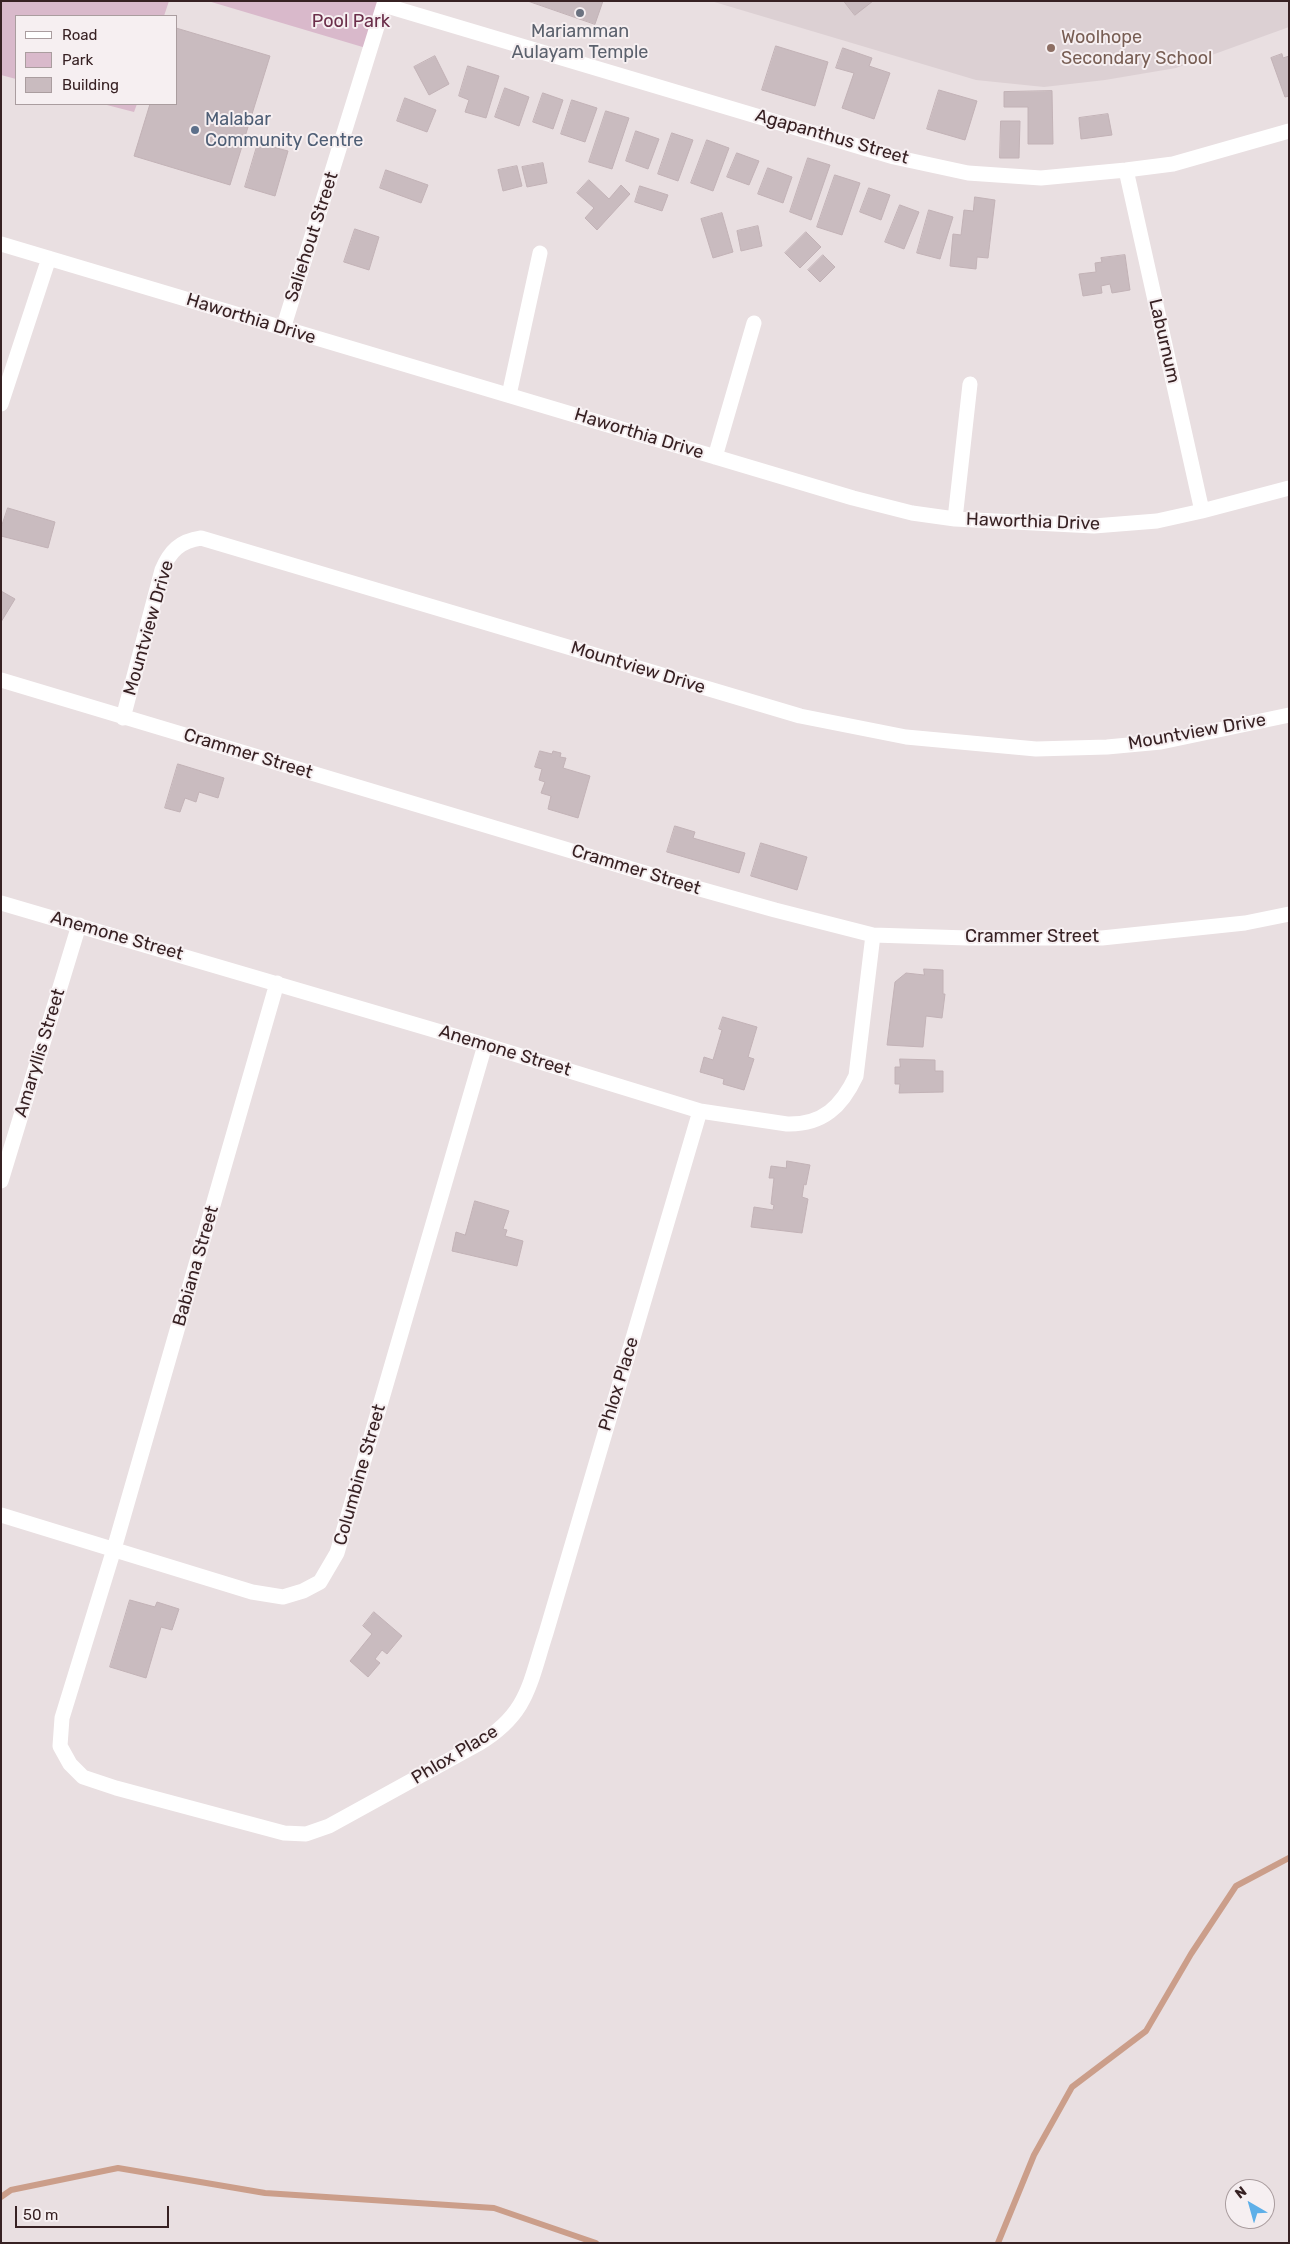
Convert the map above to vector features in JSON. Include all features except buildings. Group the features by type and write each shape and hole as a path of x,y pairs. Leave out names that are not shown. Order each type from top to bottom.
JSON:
{"street":[{"name":"Agapanthus Street","path":"385,3 894,157 968,173 1041,178 1173,164 1289,131"},
{"name":"Saliehout Street","path":"283,329 385,3"},
{"name":"Laburnum","path":"1126,170 1202,512"},
{"name":"Haworthia Drive","path":"1,244 715,457 912,513 955,519 1094,526 1157,521 1202,512 1289,488"},
{"path":"508,395 540,254"},
{"path":"1,404 49,258"},
{"path":"715,457 754,323"},
{"path":"955,519 970,384"},
{"name":"Mountview Drive","path":"123,718 162,570 168,555 179,544 190,539 201,538 800,716 906,737 1036,749 1107,747 1160,742 1289,715"},
{"name":"Crammer Street","path":"1,680 674,882 873,935 968,938 1102,938 1245,923 1289,914"},
{"name":"Anemone Street","path":"1,903 277,983 700,1111 762,1121 798,1124 822,1118 833,1109 847,1095 856,1076 873,935"},
{"name":"Amaryllis Street","path":"1,1181 79,925"},
{"name":"Babiana Street","path":"114,1549 277,983"},
{"name":"Columbine Street","path":"1,1515 252,1592 283,1597 303,1591 320,1582 337,1553 485,1045"},
{"name":"Phlox Place","path":"114,1549 62,1718 60,1746 70,1764 83,1777 116,1788 284,1833 306,1834 329,1826 498,1732 511,1720 525,1698 700,1111"}],"shaded area":[{"name":"Woolhope Secondary School","path":"711,1 1289,1 1289,27 1176,68 1105,80 1044,87 976,80"}],"green space":[{"path":"1,1 169,1 164,15 15,15 15,79 1,75"},
{"name":"Pool Park","path":"208,1 380,1 366,48"},
{"path":"107,105 137,105 134,112"}],"waterway":[{"path":"998,2243 1034,2155 1072,2087 1146,2031 1191,1954 1236,1886 1289,1858"},
{"path":"1,2197 11,2190 118,2168 265,2193 494,2208 596,2243"}],"place":[{"name":"Mariamman Aulayam Temple","path":"580,13"},
{"name":"Woolhope Secondary School","path":"1051,48"},
{"name":"Malabar Community Centre","path":"195,130"}]}
